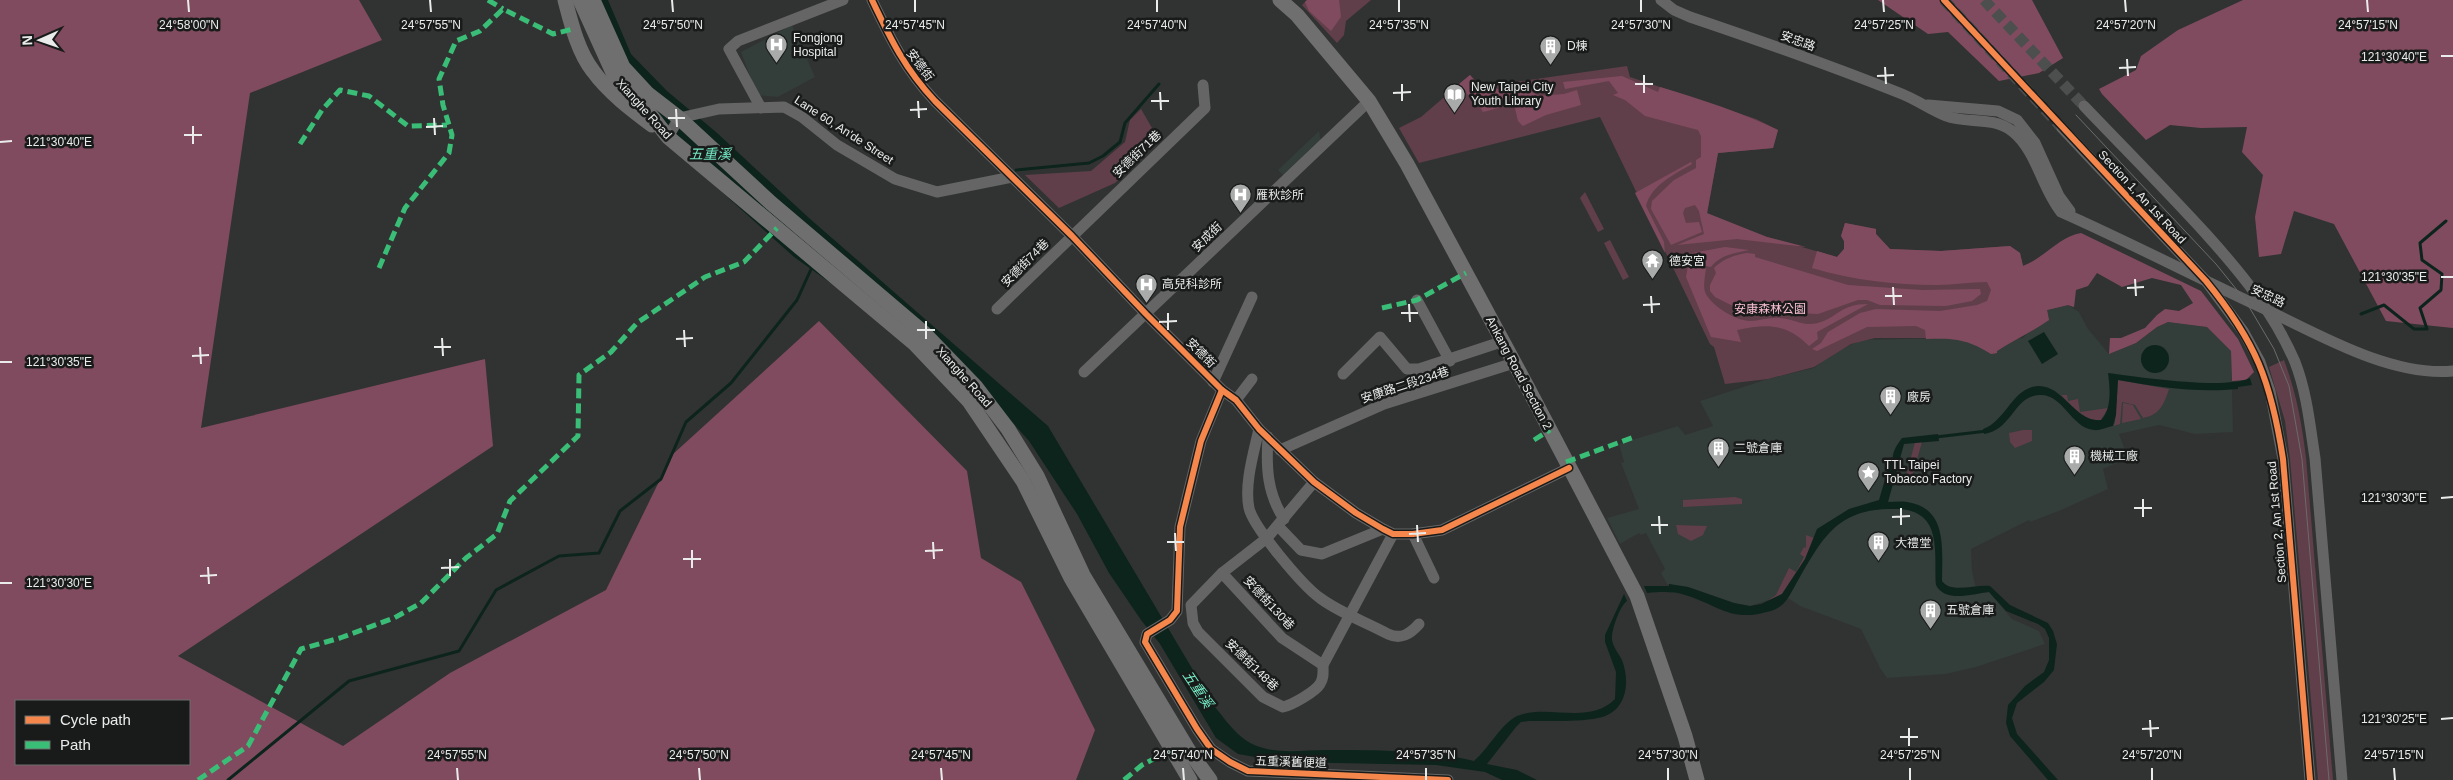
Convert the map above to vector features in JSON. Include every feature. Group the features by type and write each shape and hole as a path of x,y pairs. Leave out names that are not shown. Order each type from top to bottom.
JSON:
{"main road":[{"path":"564,0 573,29 592,70 637,114 668,137"},
{"name":"Xianghe Road","path":"580,0 614,75 640,101 668,137 814,251 924,333 935,354 1023,481 1071,578 1190,780"},
{"name":"Xianghe Road","path":"593,0 623,67 648,94 679,118 814,251"},
{"name":"Ankang Road Section 2","path":"1280,0 1297,15 1369,101 1459,259 1636,596 1685,736 1697,780"},
{"name":"Xianghe Road","path":"935,354 976,387 1008,429 1037,476 1083,575 1189,751 1210,780"}],"street":[{"path":"761,108 729,49 738,41 843,0"},
{"name":"安德街","path":"872,0 896,52 916,82 1072,236 1217,386 1236,400 1259,429 1280,450 1314,482 1356,513 1388,531"},
{"name":"安忠路","path":"1661,0 1674,10 1690,17 1927,105 1955,119 1975,119 1995,123 2010,130 2028,150 2053,201 2061,212 2317,335 2399,367 2425,372 2453,371"},
{"name":"安德街71巷","path":"1072,236 1205,108 1203,85"},
{"name":"安成街","path":"1084,372 1369,101"},
{"name":"Section 1, An 1st Road","path":"2084,106 2187,213 2236,268 2269,311"},
{"name":"Lane 60, An'de Street","path":"679,118 719,109 784,107 802,117 837,145 895,179 937,192 1012,177"},
{"path":"668,137 679,118"},
{"name":"Section 1, An 1st Road","path":"2062,128 2206,281"},
{"name":"安德街74巷","path":"997,309 1072,236"},
{"name":"Section 2, An 1st Road","path":"2206,281 2243,331 2260,362 2277,422 2287,504 2310,780"},
{"path":"1217,386 1252,298"},
{"path":"1417,300 1450,361"},
{"path":"2269,311 2295,363 2309,416 2315,458 2342,780"},
{"path":"1343,374 1380,337 1407,369 1419,370 1502,342"},
{"name":"安康路二段234巷","path":"1280,450 1384,404 1514,363"},
{"path":"1236,400 1252,380"},
{"name":"五重溪舊便道","path":"1217,386 1201,440 1180,527 1177,611 1170,620 1147,634 1145,642 1197,730 1211,750 1248,771 1448,780"},
{"path":"1259,429 1254,453 1249,507 1252,517 1267,538 1315,593 1349,614 1394,637 1410,633 1419,624"},
{"path":"1268,437 1269,488 1281,522 1301,550 1322,554 1388,531 1413,534 1442,530 1569,468"},
{"name":"安德街148巷","path":"1314,482 1267,538 1222,572 1191,605 1193,623 1198,632 1263,697 1283,707 1291,705 1320,685 1324,676 1323,665 1388,531"},
{"path":"1413,534 1434,578"},
{"name":"安德街130巷","path":"1222,572 1282,638 1323,665"}],"shaded area":[{"name":"Fongjong Hospital","path":"792,25 815,77 778,97 757,95 741,52"},
{"path":"1319,131 1321,143 1286,178 1278,170"},
{"name":"TTL Taipei Tobacco Factory","path":"2068,305 2079,312 2088,329 2109,354 2136,343 2157,327 2168,322 2207,327 2231,351 2233,432 2195,434 2159,425 2119,434 2128,458 2103,469 2108,489 2059,511 2030,522 2029,520 1971,549 1972,571 1977,593 1989,592 2012,619 2039,631 2045,644 1976,667 1946,674 1887,678 1861,629 1800,606 1788,598 1775,598 1750,606 1734,603 1688,587 1667,584 1661,573 1665,569 1646,533 1641,535 1639,533 1620,544 1607,518 1639,509 1621,463 1624,462 1619,444 1678,426 1685,435 1713,426 1700,401 1768,379 1814,368 1831,354 1861,340 1950,338 1972,342 1991,354 2015,339 2023,338 2047,310"}],"green space":[{"path":"0,0 359,0 382,40 250,93 201,428 485,359 493,446 178,656 343,746 450,673 606,590 672,455 819,321 967,471 981,558 1021,582 1095,730 1076,780 0,780"},
{"path":"1307,0 1371,0 1346,21 1344,35 1337,43 1302,5"},
{"path":"1307,0 1339,0 1341,17 1331,31 1309,11 1305,2"},
{"path":"1878,0 2032,0 2063,58 2039,73 1999,81 1948,32 1928,34"},
{"path":"2243,0 2453,0 2453,328 2386,321 2334,224 2294,211 2281,254 2259,257 2255,217 2263,175 2242,152 2247,127 2201,128 2170,125 2146,140 2102,94 2099,89 2136,70 2141,56 2178,30"},
{"name":"安康森林公園","path":"1627,66 1630,77 1756,119 1778,130 1773,148 1718,153 1707,214 1767,237 1837,257 1844,249 1844,241 1841,236 1845,223 1876,229 1876,234 1890,249 1941,251 2010,246 2020,253 2023,266 2042,258 2053,249 2066,276 2074,307 2068,305 2047,310 2049,320 1997,351 1997,353 1991,354 1972,342 1950,338 1875,338 1851,344 1814,367 1768,379 1725,384 1714,347 1710,344 1600,117 1419,163 1399,128 1421,117 1470,75 1480,87"},
{"path":"1470,75 1480,86 1491,85 1500,90 1522,87 1539,96 1564,94 1577,90 1581,105 1546,115 1523,126 1518,121 1514,104 1483,112 1474,98 1472,100 1459,84"},
{"path":"1622,76 1658,92 1660,87 1720,106 1778,130 1773,148 1718,153 1707,213 1767,237 1806,247 1737,239 1677,245 1704,234 1699,211 1695,205 1685,208 1683,213 1686,223 1699,222 1702,232 1671,245 1651,209 1652,201 1674,180 1696,168 1696,160 1701,157 1701,136 1698,130 1645,116 1625,100 1613,95 1618,93 1609,81 1565,89 1563,82"},
{"path":"1141,109 1159,140 1115,183 1059,208 1025,175 1091,171 1125,142 1130,120"},
{"path":"1691,162 1692,164 1658,186 1646,206 1664,242 1665,253 1635,193"},
{"path":"1585,192 1604,229 1598,232 1580,198"},
{"path":"1845,223 1876,229 1876,234 1890,249 1941,251 2010,246 2020,253 2023,266 2066,238 2081,233 2201,291 2238,339 2254,372 2246,380 2232,381 2231,351 2207,327 2168,322 2157,327 2136,343 2109,354 2110,338 2121,338 2145,328 2165,309 2179,311 2193,303 2181,285 2152,278 2122,287 2097,273 2088,286 2076,290 2074,307 2068,305 2047,310 2049,320 1997,351 1997,353 1991,354 1975,345 1960,340 1926,339 1925,330 1916,326 1867,327 1817,351 1812,349 1821,343 1828,332 1860,313 1876,309 1940,311 1977,305 1987,301 1991,290 1987,282 1937,285 1889,283 1858,279 1812,268 1817,251 1837,257 1844,249 1844,241 1841,236"},
{"path":"1610,240 1629,277 1623,280 1604,243"},
{"path":"1725,247 1749,250 1723,257 1711,267 1688,263 1671,257"},
{"path":"1747,253 1848,285 1922,290 1980,289 1981,294 1972,301 1946,306 1880,305 1867,300 1858,300 1818,314 1781,312 1749,314 1715,297 1710,291 1710,285 1716,273 1714,268 1729,258"},
{"path":"1688,266 1706,269 1704,287 1708,297 1724,311 1744,320 1754,321 1780,318 1813,324 1825,320 1845,308 1868,304 1817,332 1818,339 1809,346 1801,338 1784,329 1767,326 1737,330 1741,342 1711,337 1686,277"},
{"path":"2284,360 2298,408 2306,458 2333,780 2318,780 2290,459 2285,421 2269,367"},
{"path":"2118,380 2169,389 2160,408 2149,417 2143,418 2135,405 2122,402 2120,424 2113,426 2115,423"},
{"path":"2061,395 2067,395 2068,401 2078,399 2080,412 2108,408 2101,420 2095,420 2084,416"},
{"path":"2123,403 2133,405 2141,419 2122,423"},
{"path":"2032,430 2032,441 2015,448 2010,442 2009,433"},
{"path":"1915,442 1922,442 1910,484 1906,486 1904,484"},
{"path":"1735,497 1742,499 1742,504 1683,507 1683,500"},
{"path":"1676,525 1707,526 1703,535 1691,541 1678,534"},
{"path":"1806,535 1814,538 1805,559 1782,594 1767,601 1776,595 1789,568 1796,572 1804,557 1800,554 1804,547 1806,548"}],"water":[{"name":"五重溪","path":"574,0 608,0 631,54 667,91 716,132 809,218 1048,426 1215,707 1240,736 1260,747 1276,750 1401,751 1457,757 1474,761 1500,730 1517,716 1542,712 1580,713 1593,711 1604,707 1615,699 1616,672 1605,642 1605,635 1624,594 1627,601 1619,613 1612,636 1625,669 1626,688 1620,704 1615,710 1598,718 1574,721 1521,722 1487,764 1517,770 1537,780 1502,780 1485,772 1436,765 1284,762 1238,754 1216,738 1160,644 1109,573 1077,514 1029,441 1013,423 887,323 794,257 702,174"},
{"path":"2044,332 2058,354 2042,364 2028,341"},
{"path":"2155,345 2165,349 2169,359 2165,369 2155,373 2145,369 2141,359 2145,349"},
{"path":"2108,373 2202,383 2221,383 2250,378 2252,385 2238,387 2238,389 2192,390 2118,380 2116,415 2113,426 2096,430 2086,428 2054,399 2039,395 2024,401 2001,426 1984,434 1983,429 1997,420 2018,395 2032,387 2042,386 2052,389 2083,415 2091,419 2101,420 2109,404"},
{"path":"1938,434 1939,441 1904,444 1888,502 1905,502 1920,506 1930,512 1940,532 1942,544 1942,581 1946,585 1957,588 1990,586 2010,605 2048,623 2053,631 2057,644 2054,670 2044,682 2017,703 2012,718 2017,734 2058,780 2048,780 2010,736 2006,723 2008,705 2025,686 2044,672 2049,660 2049,638 2045,629 2038,624 2006,611 1989,592 1952,596 1940,591 1936,585 1933,535 1923,517 1912,511 1898,509 1877,510 1860,513 1846,519 1824,539 1786,600 1771,611 1745,615 1735,614 1680,594 1666,592 1647,593 1644,586 1669,586 1669,584 1688,587 1734,603 1750,606 1761,604 1782,594 1805,559 1817,529 1849,509 1879,500 1890,462 1893,462 1894,452 1902,438"}],"waterway":[{"path":"1016,170 1089,163 1103,156 1120,142 1125,123 1159,84"},
{"path":"2361,314 2384,305 2414,329 2427,329 2420,308 2441,290 2442,274 2422,260 2420,243 2446,221"},
{"path":"228,780 349,681 459,651 496,590 559,556 599,553 620,511 661,479 686,422 731,383 797,300 812,267"},
{"path":"1936,437 1987,431"}],"tunnel":[{"path":"1944,0 2062,128"},
{"path":"1984,0 2084,106"}],"tram line":[{"path":"2076,115 2216,264 2245,300 2274,349 2289,386 2302,459 2329,780"}],"marked path":[{"path":"488,0 503,9"},
{"path":"379,268 405,208 449,153 452,135 443,105 439,79 456,41 480,31 503,9 553,34 573,29"},
{"path":"300,144 322,110 340,90 369,96 408,126 447,125"},
{"path":"198,780 248,746 301,649 340,638 394,618 421,603 466,558 497,534 510,501 578,436 579,375 611,352 637,323 705,277 744,262 777,228"},
{"path":"1382,308 1417,300 1466,273"},
{"path":"1534,440 1550,430"},
{"path":"1566,462 1634,437"},
{"path":"1124,780 1142,765 1171,750"}],"cycle path":[{"path":"872,0 899,54 935,101 1072,236 1222,390 1236,400 1259,429 1314,482 1356,513 1393,534 1413,534 1442,530 1569,468"},
{"path":"1944,0 2206,281 2237,324 2259,364 2273,407 2283,459 2310,780"},
{"path":"1222,390 1201,441 1180,527 1177,611 1170,620 1147,634 1145,642 1211,749 1248,771 1448,780"}],"place":[{"name":"Fongjong Hospital","path":"777,64"},
{"name":"D棟","path":"1551,65"},
{"name":"New Taipei City Youth Library","path":"1455,113"},
{"name":"雁秋診所","path":"1240,214"},
{"name":"德安宮","path":"1653,280"},
{"name":"高兒科診所","path":"1146,303"},
{"name":"廠房","path":"1891,416"},
{"name":"二號倉庫","path":"1718,467"},
{"name":"機械工廠","path":"2074,475"},
{"name":"TTL Taipei Tobacco Factory","path":"1868,491"},
{"name":"大禮堂","path":"1879,562"},
{"name":"五號倉庫","path":"1930,629"}]}
